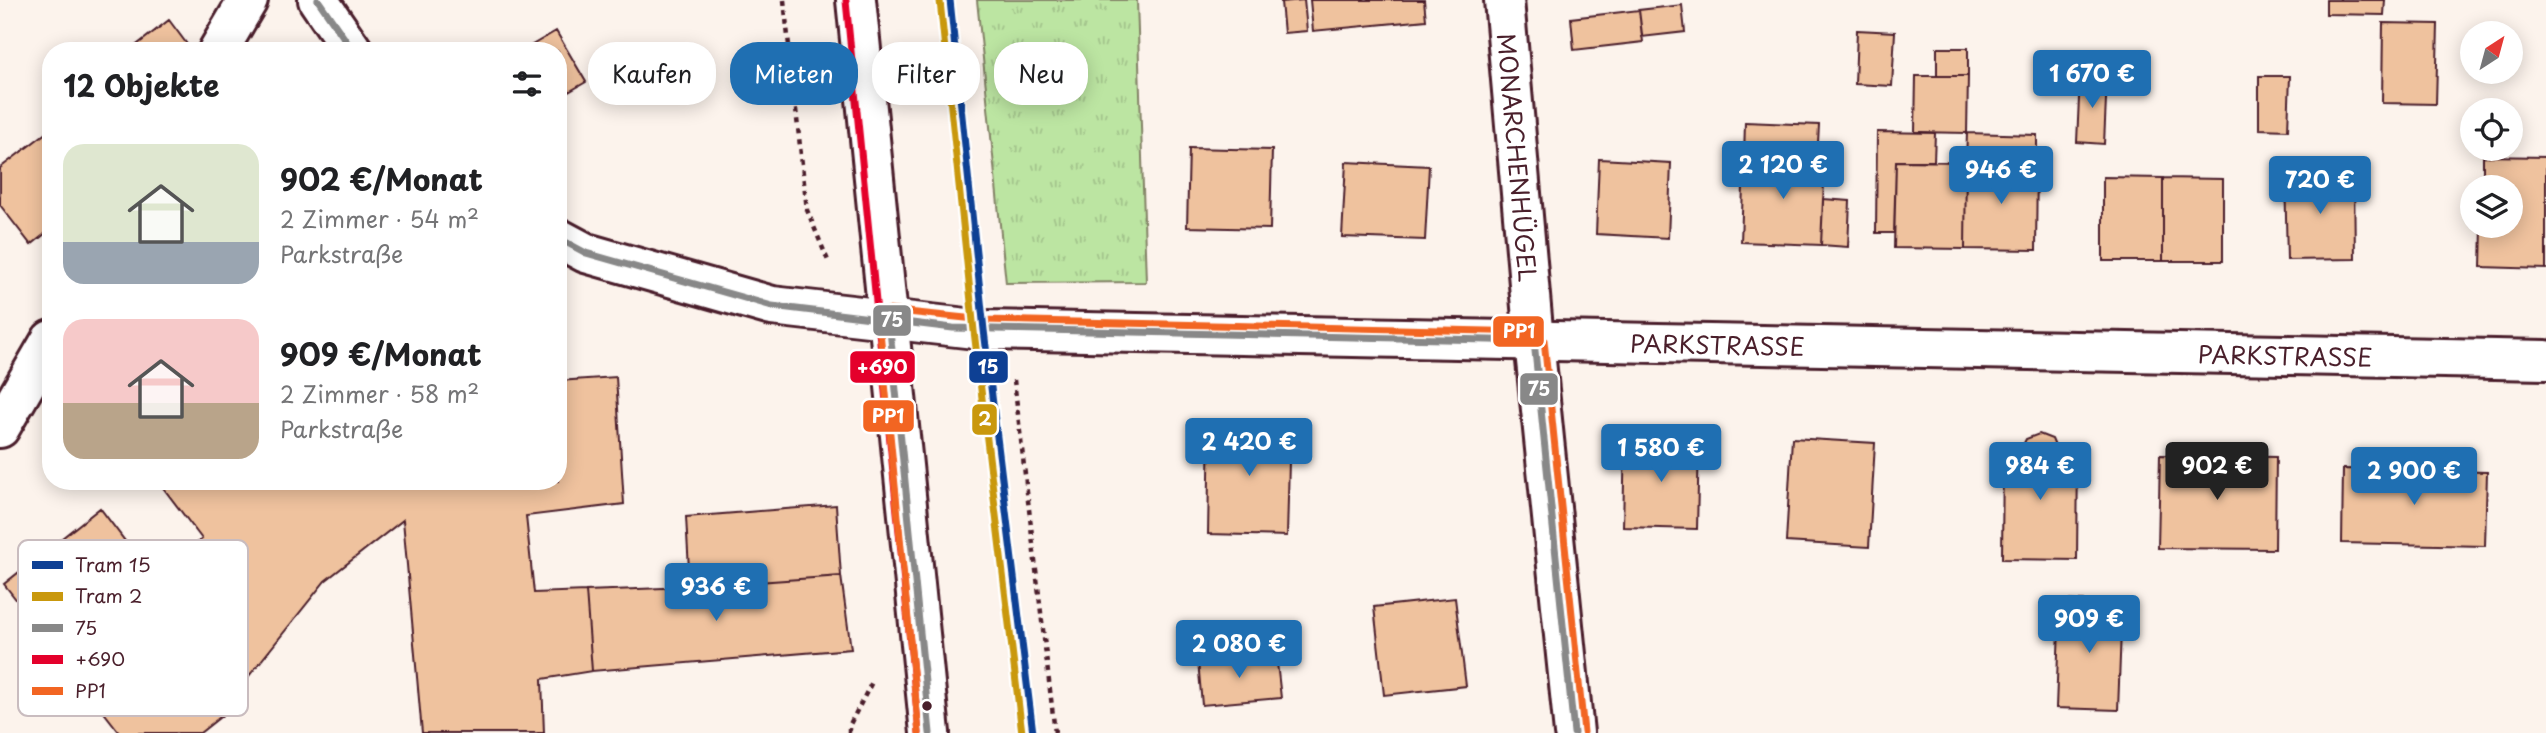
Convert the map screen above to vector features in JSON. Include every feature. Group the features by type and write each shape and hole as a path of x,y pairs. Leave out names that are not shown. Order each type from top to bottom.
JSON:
{"street":[{"path":"223,42 247,0"},
{"path":"318,0 347,42"},
{"path":"856,0 930,733"},
{"name":"MONARCHENHÜGEL","path":"1504,0 1534,341 1574,733"},
{"name":"PARKSTRASSE","path":"567,243 586,253 772,306 953,328 2546,360"},
{"path":"0,428 42,356"}],"path":[{"path":"784,0 807,210 834,274 839,314"},
{"path":"1008,330 1055,733"}],"green space":[{"path":"977,0 1137,0 1146,282 1006,283"}],"building":[{"path":"1304,0 1307,31 1284,33 1281,2"},
{"path":"1310,0 1424,0 1426,20 1313,31"},
{"path":"2326,0 2385,0 2384,15 2326,14"},
{"path":"1682,5 1685,32 1642,37 1639,10"},
{"path":"1639,10 1643,42 1574,50 1571,18"},
{"path":"169,20 185,42 141,42"},
{"path":"2383,23 2438,24 2436,104 2382,103"},
{"path":"1857,30 1895,32 1892,86 1855,84"},
{"path":"556,31 562,42 537,42"},
{"path":"1937,48 1968,48 1968,76 1937,76"},
{"path":"567,50 586,82 567,93"},
{"path":"1916,76 1968,76 1967,133 1915,132"},
{"path":"2080,76 2107,77 2104,144 2077,142"},
{"path":"2259,76 2290,76 2288,130 2259,129"},
{"path":"1745,122 1819,125 1817,160 1744,158"},
{"path":"1877,132 1935,133 1934,161 1896,161 1894,233 1876,233"},
{"path":"1967,133 2037,135 2037,163 1966,162"},
{"path":"42,136 42,236 31,245 0,205 0,168"},
{"path":"1189,148 1272,150 1270,229 1187,227"},
{"path":"2523,157 2546,157 2546,269 2481,267 2482,238 2523,238 2523,175 2483,175 2483,161 2523,161"},
{"path":"1744,158 1825,161 1821,245 1741,242"},
{"path":"1599,159 1671,163 1668,238 1596,234"},
{"path":"1896,161 1966,162 1965,249 1894,248"},
{"path":"1346,162 1429,166 1425,240 1342,237"},
{"path":"1966,162 2037,163 2036,250 1965,249"},
{"path":"2354,172 2355,259 2287,260 2285,174"},
{"path":"2103,177 2163,178 2163,261 2103,261"},
{"path":"2163,178 2223,179 2223,261 2163,261"},
{"path":"1823,199 1850,201 1848,247 1821,245"},
{"path":"616,377 624,504 526,516 534,593 586,591 592,671 542,679 544,733 422,733 403,520 325,581 248,677 248,540 201,540 165,490 567,490 567,380"},
{"path":"1210,421 1290,423 1287,536 1208,534"},
{"path":"2039,434 2052,439 2057,451 2078,451 2077,560 2002,559 2003,450 2020,451 2026,439"},
{"path":"1625,438 1699,440 1697,529 1623,527"},
{"path":"1792,438 1875,443 1869,547 1786,542"},
{"path":"2160,455 2276,457 2275,549 2158,548"},
{"path":"2343,469 2487,472 2485,546 2342,543"},
{"path":"836,505 841,576 690,587 686,517"},
{"path":"100,508 124,540 60,540"},
{"path":"18,573 18,602 4,584"},
{"path":"841,576 851,649 592,671 586,591 690,587"},
{"path":"1455,598 1466,686 1384,695 1374,607"},
{"path":"2060,600 2122,603 2118,710 2056,708"},
{"path":"1276,654 1281,698 1202,705 1198,661"},
{"path":"107,716 221,716 200,733 120,733"}],"tram line":[{"name":"15","path":"950,0 984,330 1033,733"},
{"name":"2","path":"940,1 974,331 1022,733"}],"transit line":[{"name":"75","path":"318,0 347,42"},
{"name":"+690","path":"846,1 919,733"},
{"name":"75","path":"567,243 586,253 772,306 953,328 1534,341 1574,733"},
{"name":"PP1","path":"919,733 879,321 881,313 888,310 985,320 1539,332 1544,340 1584,732"},
{"name":"75","path":"889,320 930,733"}]}
